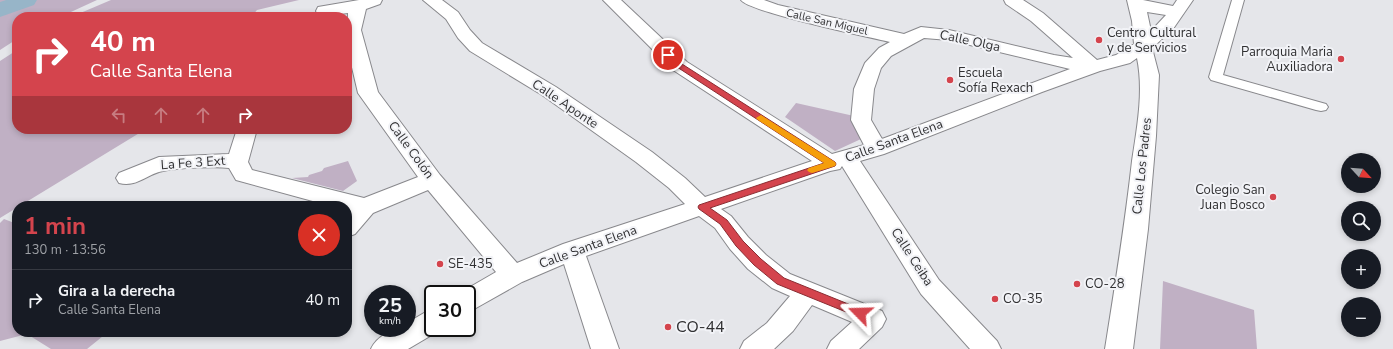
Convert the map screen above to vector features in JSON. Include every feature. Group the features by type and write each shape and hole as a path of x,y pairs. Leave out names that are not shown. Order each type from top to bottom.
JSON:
{"street":[{"name":"Calle Aponte","path":"431,0 452,16 464,34 476,47 549,91 644,157 677,183 702,207 723,222 739,243 757,262 781,281 873,319 841,349"},
{"path":"611,0 680,66 840,160"},
{"name":"Calle San Miguel","path":"749,0 773,9 905,40"},
{"path":"1012,0 1037,17 1094,67"},
{"path":"324,11 366,3"},
{"name":"Calle Colón","path":"366,3 352,30 368,93 432,180 513,275"},
{"path":"1136,3 1181,6 1158,36 1143,46 1141,21 1136,3"},
{"name":"Calle Olga","path":"877,149 861,120 864,89 872,67 885,52 922,32 949,34 1054,61 1094,67"},
{"name":"Calle Santa Elena","path":"476,296 513,275 572,251 840,160 877,149 1094,67 1123,59 1143,46"},
{"name":"Calle Los Padres","path":"1119,349 1136,229 1146,136 1150,75 1143,46"},
{"path":"245,134 237,162 244,175 342,201"},
{"name":"La Fe 3 Ext","path":"128,178 159,164 224,160 237,162"},
{"name":"Calle Ceiba","path":"840,160 930,287 987,349"},
{"path":"352,222 365,207 432,180"},
{"path":"352,204 365,207"},
{"path":"572,251 605,349"},
{"path":"754,349 764,342 792,314 800,304 806,292"},
{"path":"386,349 424,326"}],"lane":[{"path":"1238,0 1216,77 1321,107"}],"shaded area":[{"path":"0,0 97,0 71,12 12,12 12,42 0,50"},
{"path":"111,0 299,0 257,10 255,12 83,12"},
{"path":"12,53 12,134 138,134 28,201 12,201 12,211 0,218 0,61"},
{"path":"796,103 854,116 861,139 835,151 785,117"},
{"path":"348,161 357,181 343,191 292,178 308,177 309,175 322,171 324,168"},
{"path":"4,219 12,222 12,337 15,337 0,341 0,223"},
{"path":"1163,281 1254,310 1257,349 1160,349"},
{"path":"32,337 102,337 87,349 51,349"}],"waterway":[{"path":"0,10 26,0"}],"slow traffic":[{"path":"761,118 832,164 812,170"}],"place":[{"name":"Centro Cultural y de Servicios","path":"1099,40"},
{"name":"Parroquia Maria Auxiliadora","path":"1341,59"},
{"name":"Escuela Sofía Rexach","path":"950,80"},
{"name":"Colegio San Juan Bosco","path":"1273,197"},
{"name":"SE-435","path":"440,264"},
{"name":"CO-28","path":"1077,284"},
{"name":"CO-35","path":"995,299"},
{"name":"CO-44","path":"668,327"}],"route":[{"path":"668,55 680,66 832,164 702,207 723,222 739,243 757,262 781,281 860,313"}]}
